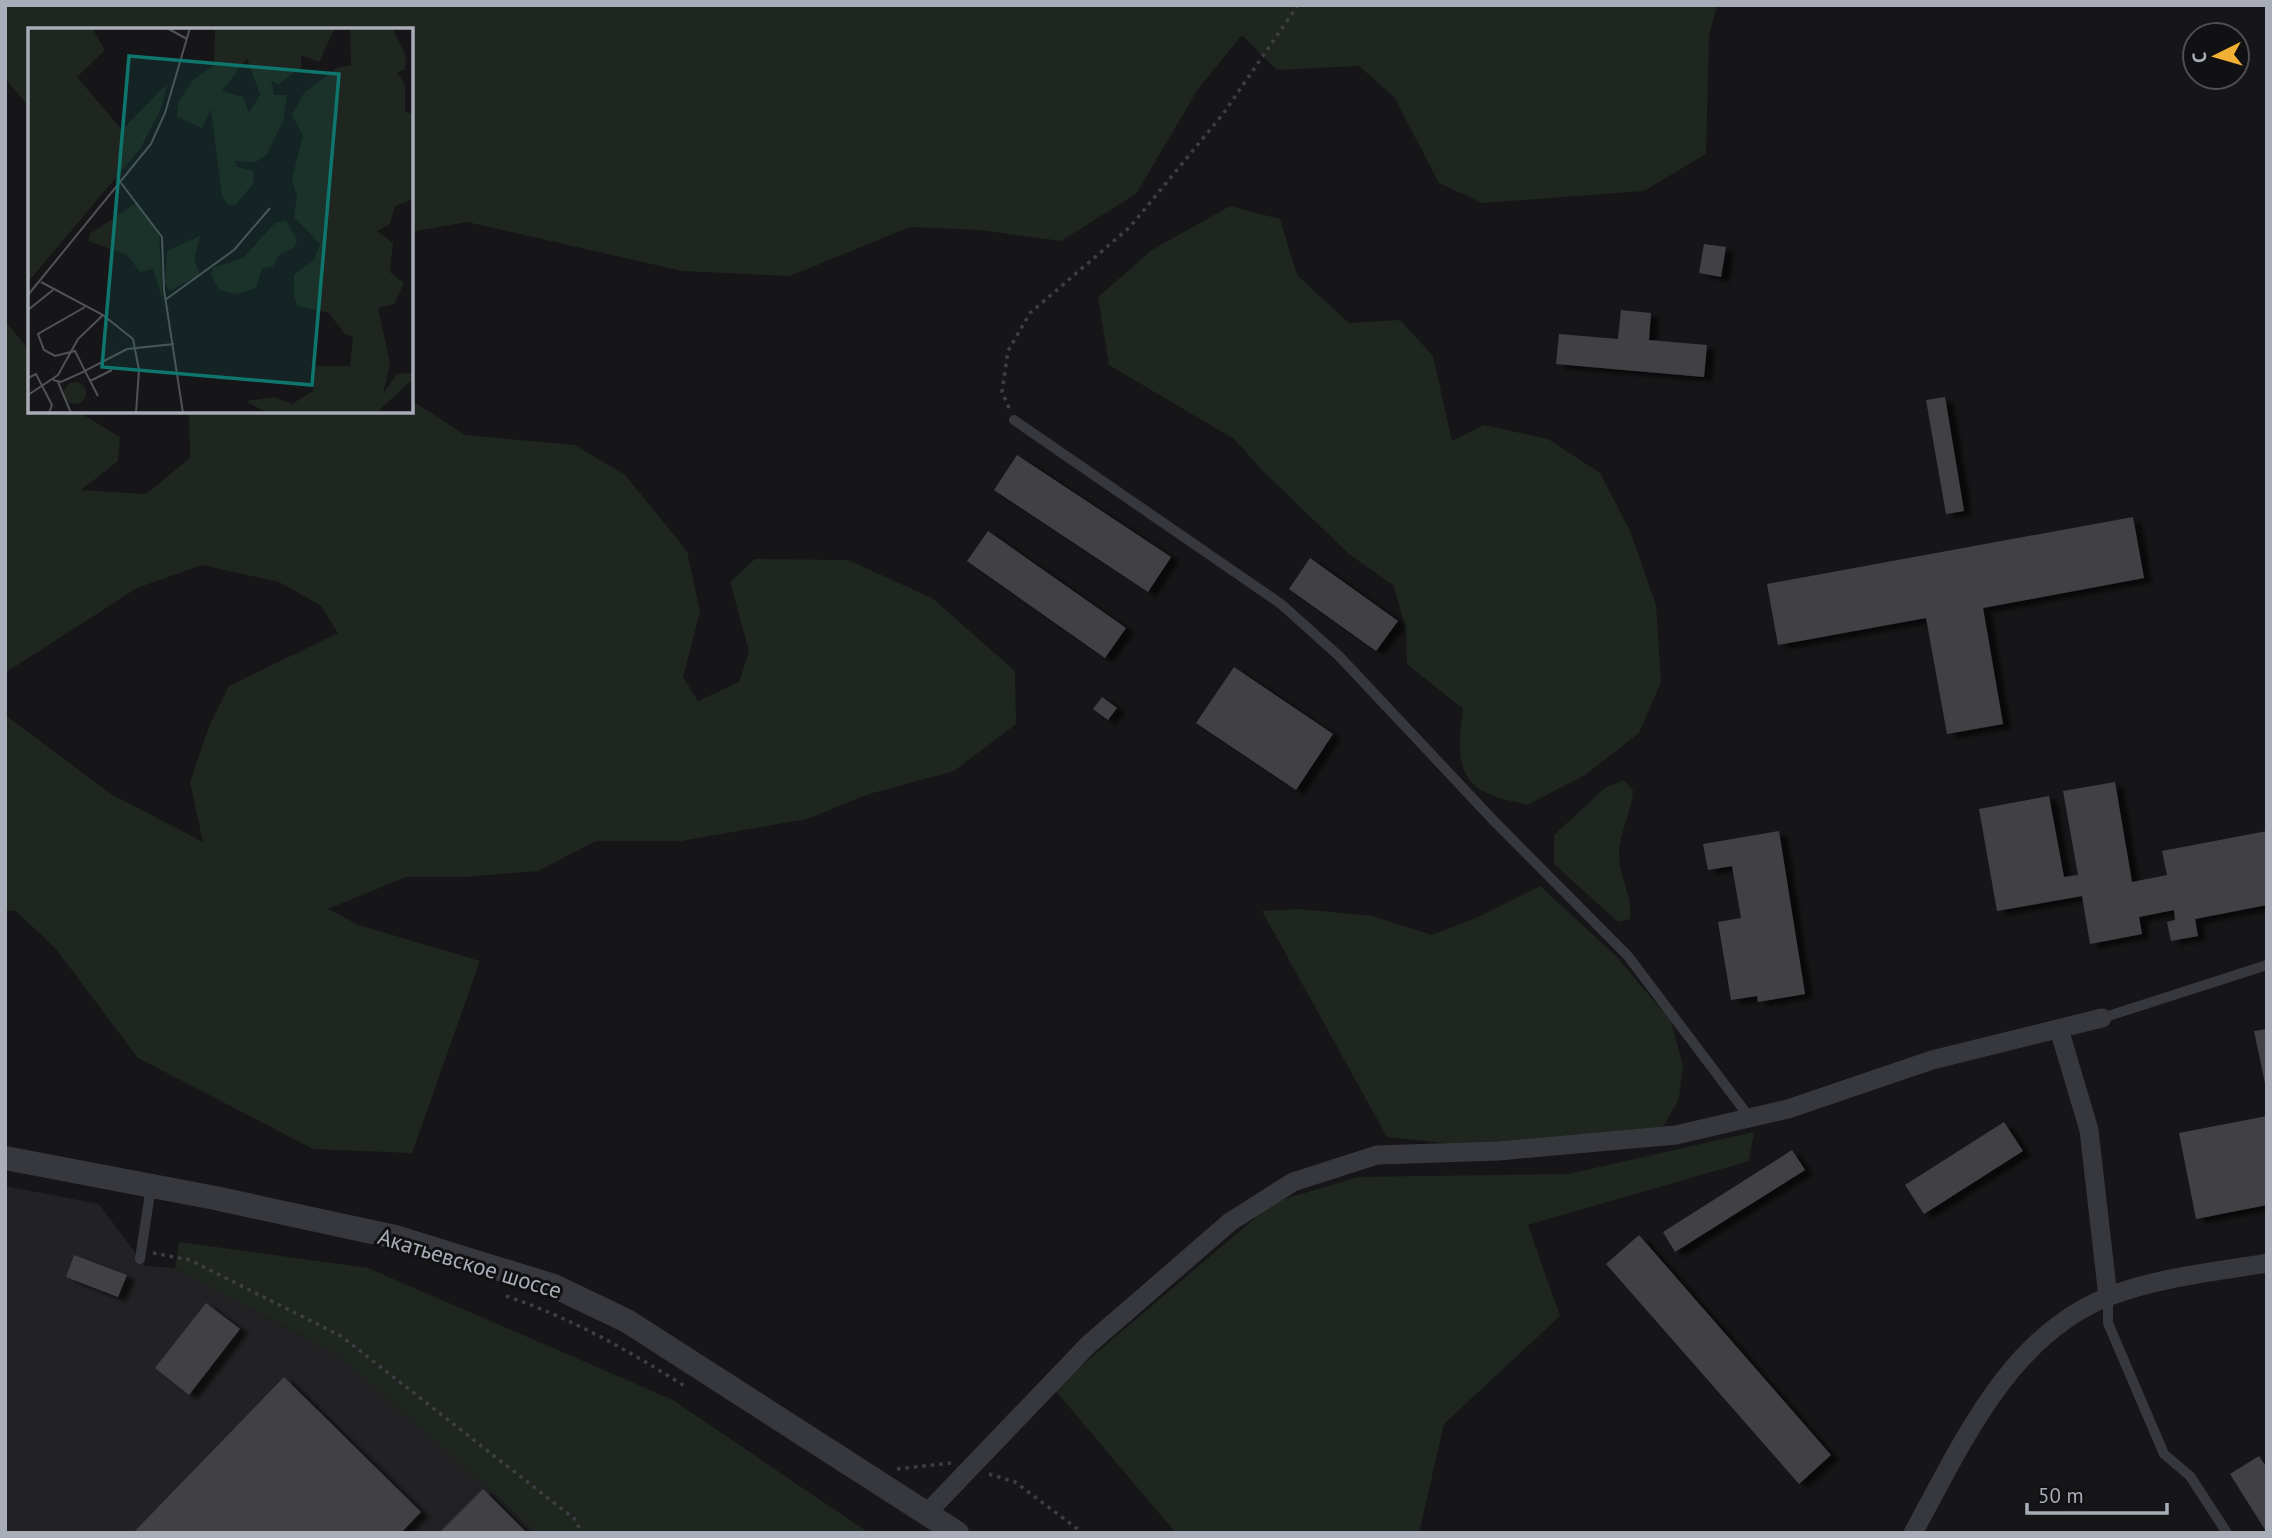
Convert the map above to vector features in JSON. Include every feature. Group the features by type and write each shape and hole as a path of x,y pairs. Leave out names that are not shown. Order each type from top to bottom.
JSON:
{"street":[{"path":"927,1513 1088,1345 1230,1222 1293,1182 1377,1155 1499,1151 1676,1135 1788,1109 1932,1060 2102,1017"},
{"path":"2059,1029 2089,1130 2108,1297"},
{"name":"Акатьевское шоссе","path":"5,1158 394,1237 554,1286 627,1321 957,1533"},
{"path":"1913,1533 1974,1423 2024,1355 2050,1327 2108,1297 2146,1284 2267,1263"}],"lane":[{"path":"1014,420 1281,604 1339,656 1494,821 1629,956 1750,1118"},
{"path":"2102,1017 2267,965"},
{"path":"141,1255 152,1186"},
{"path":"2108,1297 2108,1324 2164,1454 2190,1476 2227,1533"}],"path":[{"path":"1014,420 1002,392 1008,351 1030,313 1130,227 1223,114 1297,5"},
{"path":"141,1255 190,1259 341,1336 576,1520 581,1533"},
{"path":"496,1292 548,1310 622,1346 692,1391"},
{"path":"888,1469 947,1462 1015,1482 1083,1533"}],"shaded area":[{"path":"5,5 1717,5 1709,36 1706,154 1644,191 1482,203 1439,183 1394,97 1359,66 1277,70 1242,35 1198,89 1136,194 1061,241 980,230 910,227 790,276 682,271 467,222 413,232 413,28 28,28 28,106 5,78"},
{"path":"1230,206 1280,219 1297,275 1349,323 1400,320 1433,356 1452,441 1484,425 1548,439 1600,473 1630,531 1656,605 1661,682 1639,733 1585,775 1527,805 1495,796 1475,785 1463,767 1460,755 1463,709 1407,664 1406,630 1394,586 1349,554 1263,471 1234,439 1109,365 1098,297 1152,250"},
{"path":"5,321 28,349 28,413 80,413 120,437 118,461 81,490 146,494 190,458 189,413 413,413 413,401 465,435 575,445 625,475 687,551 700,612 683,677 698,701 739,682 749,651 730,582 755,559 848,560 932,598 1015,671 1016,724 954,771 869,794 807,819 681,841 596,841 538,871 464,877 406,877 328,909 359,925 480,961 412,1153 313,1149 138,1058 56,949 16,911 5,910 5,715 111,794 203,842 190,782 210,724 229,686 338,633 320,605 279,582 202,565 137,588 5,673"},
{"path":"1624,780 1633,790 1619,855 1628,894 1630,919 1618,922 1554,864 1554,835 1605,788"},
{"path":"1540,886 1616,956 1671,1021 1683,1066 1679,1098 1664,1126 1626,1134 1462,1145 1387,1137 1262,911 1300,909 1372,916 1432,935 1478,917"},
{"path":"1754,1132 1749,1161 1528,1225 1560,1316 1444,1424 1419,1533 1176,1533 1054,1389 1274,1202 1359,1177 1568,1174"},
{"path":"5,1186 99,1204 145,1266 175,1268 338,1355 538,1533 5,1533"},
{"path":"179,1242 368,1268 673,1400 869,1533 538,1533 338,1355 175,1268"}],"building":[{"path":"1704,244 1726,247 1721,277 1699,273"},
{"path":"1621,310 1651,313 1649,340 1707,345 1704,377 1556,364 1559,334 1618,339"},
{"path":"1945,397 1964,511 1946,514 1926,400"},
{"path":"1017,455 1171,557 1148,592 994,490"},
{"path":"2133,517 2144,578 1983,608 2003,724 1947,734 1926,618 1778,645 1767,584"},
{"path":"988,531 1126,628 1105,658 967,561"},
{"path":"1310,558 1398,621 1376,651 1289,589"},
{"path":"1234,667 1333,734 1296,790 1196,723"},
{"path":"1102,697 1117,708 1108,720 1093,709"},
{"path":"2115,782 2132,882 2167,875 2162,851 2267,831 2267,905 2195,919 2198,936 2171,941 2167,922 2175,920 2174,910 2139,917 2142,934 2090,944 2082,896 1997,911 1979,809 2049,796 2064,877 2078,875 2063,791"},
{"path":"1779,831 1805,994 1758,1002 1757,996 1731,1000 1718,922 1741,918 1732,866 1708,870 1703,844"},
{"path":"2267,1029 2267,1088 2266,1088 2254,1031"},
{"path":"2267,1116 2267,1205 2196,1219 2179,1133"},
{"path":"2004,1122 2023,1151 1924,1214 1905,1185"},
{"path":"1792,1150 1805,1170 1675,1252 1663,1232"},
{"path":"1639,1235 1831,1455 1799,1484 1606,1264"},
{"path":"74,1255 127,1275 118,1297 66,1277"},
{"path":"206,1303 240,1329 189,1395 155,1368"},
{"path":"284,1377 421,1512 401,1533 133,1533"},
{"path":"2259,1456 2267,1468 2267,1533 2230,1474"},
{"path":"483,1489 527,1533 439,1533"}]}
